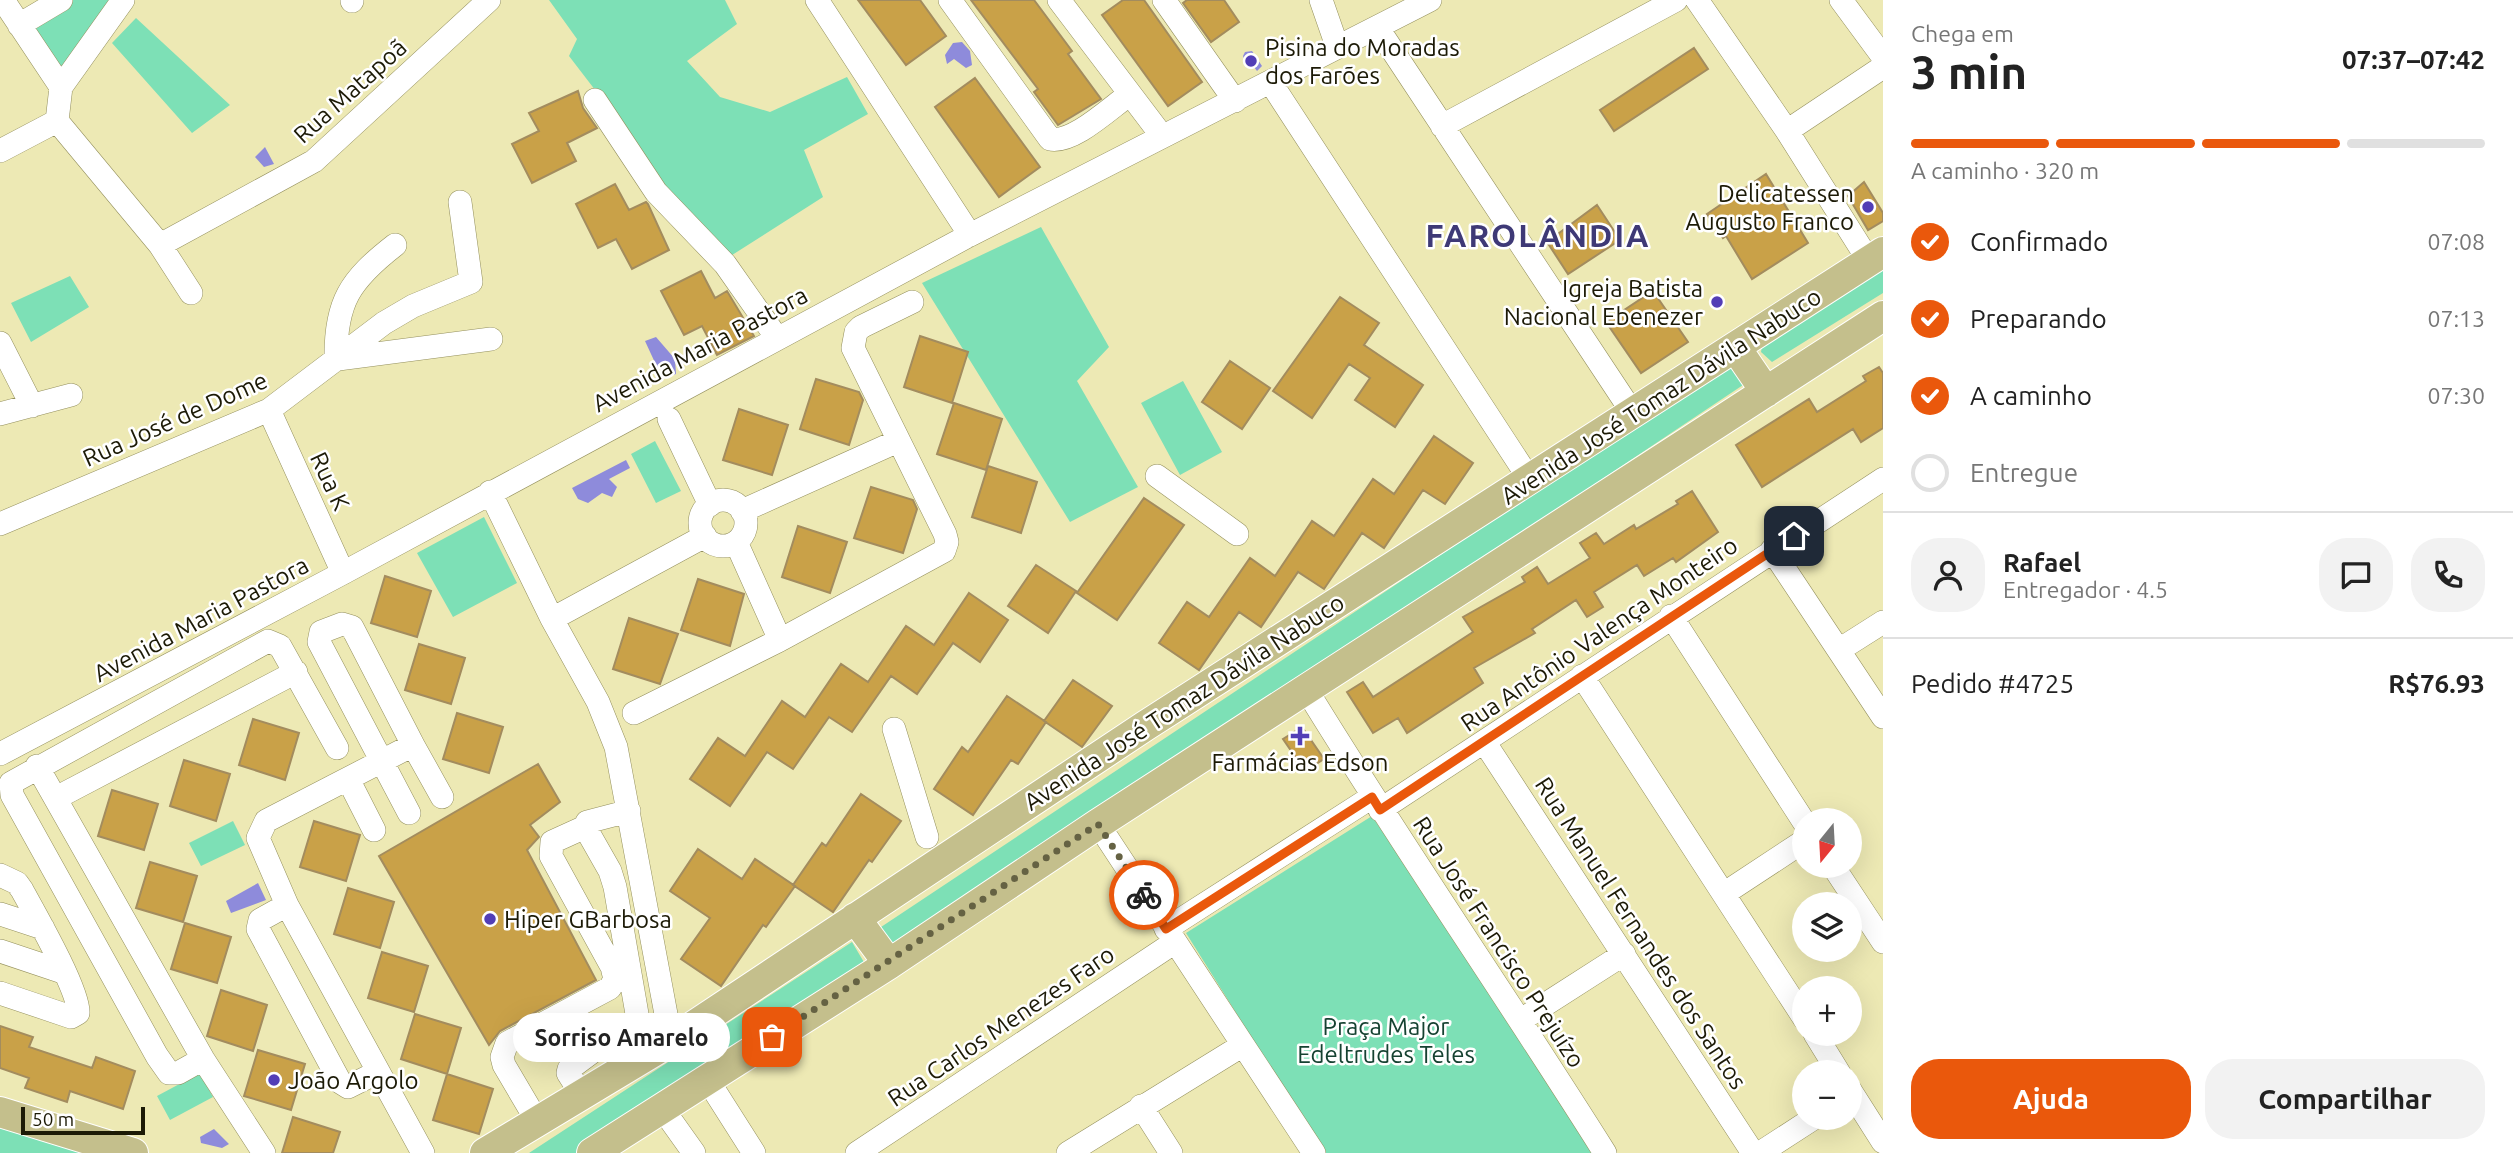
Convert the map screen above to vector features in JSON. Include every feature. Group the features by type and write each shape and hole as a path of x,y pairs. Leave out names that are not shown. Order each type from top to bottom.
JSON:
{"main road":[{"name":"Avenida José Tomaz Dávila Nabuco","path":"485,1153 671,1041 1144,726 1876,257"},
{"path":"592,1153 889,964 1098,824 1883,316"},
{"path":"1736,348 1766,392"},
{"path":"855,918 889,964"},
{"path":"0,1112 133,1153"}],"street":[{"path":"3,0 61,88"},
{"path":"19,25 61,0"},
{"path":"123,0 61,88 57,121 160,245 191,293"},
{"name":"Rua Matapoã","path":"160,245 314,161 489,0"},
{"path":"817,0 970,235"},
{"path":"950,0 1050,139 1059,141 1071,137 1130,94"},
{"path":"1059,0 1163,136"},
{"path":"1164,0 1235,101"},
{"path":"1321,0 1337,46"},
{"name":"Avenida Maria Pastora","path":"0,754 144,695 344,573 490,492 970,235 1430,0"},
{"path":"1442,125 1676,0"},
{"path":"1697,0 1876,257"},
{"path":"1842,0 1883,57"},
{"path":"1377,27 1632,412"},
{"path":"1787,131 1883,66"},
{"path":"1271,83 1530,480"},
{"path":"596,100 656,192 725,264 778,338"},
{"path":"0,151 57,121"},
{"name":"Rua José de Dome","path":"0,524 269,410 384,323 413,306 471,282 460,202"},
{"path":"395,245 368,268 346,295 335,327 336,360 491,339"},
{"path":"634,713 780,640 944,551 947,542 945,534 853,348 853,339 861,327 912,302"},
{"path":"0,343 32,406"},
{"path":"0,414 71,396"},
{"name":"Rua K","path":"269,410 344,573"},
{"path":"669,419 710,505"},
{"path":"742,511 898,441"},
{"path":"1157,476 1237,534"},
{"name":"Rua Antônio Valença Monteiro","path":"1170,935 1376,803 1485,743 1671,616 1883,480"},
{"path":"490,492 552,619 598,702 616,747 671,1041"},
{"path":"728,501 742,511 746,528 736,542 719,546 705,536 701,519 710,505 728,501"},
{"path":"552,619 705,536"},
{"path":"736,542 780,640"},
{"path":"1772,550 1883,717"},
{"path":"1671,616 1795,808"},
{"path":"1839,650 1883,622"},
{"path":"409,813 319,642 321,632 342,624 352,627 442,797"},
{"path":"203,1059 178,1073 169,1073 157,1056 12,795 10,783 144,695 268,641 280,646 337,748"},
{"path":"55,798 296,673"},
{"path":"1582,676 1792,999"},
{"name":"Rua José Francisco Prejuízo","path":"1306,689 1376,803 1521,1020 1605,1153"},
{"path":"144,695 166,741"},
{"path":"894,729 927,836"},
{"name":"Rua Manuel Fernandes dos Santos","path":"1485,743 1753,1153"},
{"path":"413,745 266,821 258,838 287,905 423,1153"},
{"path":"37,766 203,1059 264,1153"},
{"path":"348,779 374,830"},
{"path":"537,1121 504,1065 502,1057 507,1043 610,988 615,979 612,967 551,856 552,842 585,827 587,822 629,811"},
{"path":"1098,824 1314,1153"},
{"path":"582,1095 568,1073 569,1069 635,1020 637,1014 615,887 610,871 585,827"},
{"path":"1725,893 1792,849"},
{"path":"0,875 17,883 43,928 79,1007 75,1017 0,993"},
{"path":"1841,878 1883,942"},
{"path":"287,905 260,920 258,929 333,1070 342,1085 348,1087 378,1072"},
{"path":"0,914 43,928"},
{"name":"Rua Carlos Menezes Faro","path":"857,1153 1170,935"},
{"path":"0,951 63,972"},
{"path":"1521,1020 1624,954"},
{"path":"1068,1153 1243,1045"},
{"path":"707,1079 754,1153"},
{"path":"1141,1107 1171,1153"},
{"path":"662,1108 694,1153"},
{"path":"1862,1110 1883,1142"},
{"path":"1760,1153 1795,1130"}],"green space":[{"path":"73,0 126,0 57,99 21,32"},
{"path":"549,0 725,0 737,24 687,61 720,97 770,112 847,77 868,114 804,150 823,197 729,257 664,196 602,99 569,56 577,39"},
{"path":"136,18 230,105 192,133 112,43"},
{"path":"1041,227 1109,347 1077,381 1138,487 1070,522 922,283"},
{"path":"1883,263 1883,293 1772,362 1761,352 1763,341"},
{"path":"70,276 89,307 31,342 11,303"},
{"path":"1726,365 1734,365 1746,383 892,954 875,931"},
{"path":"1183,381 1222,452 1180,475 1141,403"},
{"path":"655,441 681,491 656,503 631,454"},
{"path":"484,517 517,583 453,617 417,553"},
{"name":"Praça Major Edeltrudes Teles","path":"1372,816 1597,1153 1324,1153 1186,933"},
{"path":"233,821 245,845 201,866 189,843"},
{"path":"852,942 868,969 582,1153 529,1153"},
{"path":"200,1073 213,1097 170,1120 157,1096"},
{"path":"0,1127 85,1153 0,1153"}],"shaded area":[{"path":"962,42 970,51 972,65 966,68 954,59 947,64 945,55 953,43"},
{"name":"Pisina do Moradas dos Farões","path":"1252,51 1262,66 1257,71 1251,63 1245,62 1243,56 1245,52"},
{"path":"265,147 274,164 264,167 255,157"},
{"path":"656,337 675,359 676,374 668,377 664,370 657,367 645,341"},
{"path":"626,460 630,468 609,479 617,487 612,497 602,493 588,503 578,499 572,488"},
{"path":"258,883 266,900 231,913 226,901"},
{"path":"214,1129 229,1144 222,1148 201,1143 200,1137"}],"building":[{"path":"858,0 920,0 946,36 906,65"},
{"path":"971,0 1034,0 1072,51 1068,54 1101,99 1058,125 1034,92 1038,89"},
{"path":"1123,0 1144,0 1202,82 1168,106 1102,15"},
{"path":"1187,0 1224,0 1239,22 1211,42 1183,3"},
{"path":"1694,48 1708,69 1614,131 1600,110"},
{"path":"975,78 1040,167 999,197 935,107"},
{"path":"578,91 583,108 597,128 567,143 576,161 532,183 512,144 539,131 529,113"},
{"path":"1766,174 1808,243 1752,279 1726,236 1723,238 1707,214"},
{"path":"1864,182 1883,213 1883,221 1868,230 1848,196"},
{"path":"615,184 629,210 646,202 648,204 669,250 632,269 616,239 598,248 576,204"},
{"path":"1597,205 1620,240 1568,274 1547,242"},
{"path":"701,271 715,298 727,291 754,336 717,355 702,326 684,335 661,291"},
{"path":"1653,291 1688,342 1641,373 1606,322"},
{"path":"1340,297 1379,323 1364,345 1423,385 1395,427 1355,400 1370,378 1349,364 1312,418 1273,391"},
{"path":"920,336 968,352 952,403 904,387"},
{"path":"1230,361 1270,388 1242,429 1202,402"},
{"path":"1879,367 1883,373 1883,428 1861,442 1853,429 1762,487 1736,445 1809,399 1817,412 1866,381 1863,376"},
{"path":"816,379 859,392 863,400 849,445 800,429"},
{"path":"954,403 1002,419 986,470 937,454"},
{"path":"739,409 788,425 772,475 723,460"},
{"path":"1434,436 1473,463 1445,504 1423,490 1384,548 1362,533 1324,589 1298,572 1261,627 1239,612 1199,670 1159,643 1187,602 1209,617 1250,558 1275,576 1312,521 1334,536 1373,479 1394,494"},
{"path":"988,466 1037,482 1021,533 972,517"},
{"path":"871,487 913,500 917,509 903,553 854,538"},
{"path":"1692,491 1718,532 1676,562 1673,558 1644,576 1637,565 1594,592 1603,607 1587,617 1576,600 1532,629 1535,633 1474,668 1483,683 1407,733 1398,718 1373,733 1347,692 1363,682 1373,697 1473,632 1463,617 1525,582 1522,577 1537,567 1548,584 1590,558 1580,543 1596,533 1604,544 1634,525 1636,529 1678,504 1676,501"},
{"path":"1144,498 1184,525 1117,620 1077,593"},
{"path":"798,526 847,542 830,593 782,577"},
{"path":"1036,565 1076,591 1048,633 1008,606"},
{"path":"385,576 431,591 417,637 371,623"},
{"path":"698,579 744,594 730,646 681,630"},
{"path":"969,593 1008,620 980,662 953,643 917,694 891,676 852,732 829,717 793,769 767,752 730,806 690,779 718,738 745,756 782,701 805,717 841,664 868,682 906,626 934,645"},
{"path":"629,618 678,634 660,684 613,669"},
{"path":"419,644 465,658 451,704 405,690"},
{"path":"1073,680 1112,706 1082,747 1044,721"},
{"path":"1007,696 1046,722 1018,764 1011,760 973,815 934,789 962,747 968,752"},
{"path":"457,713 503,727 489,773 443,759"},
{"path":"253,719 299,733 285,780 239,765"},
{"path":"1302,727 1324,759 1305,771 1283,739"},
{"path":"184,760 230,774 216,821 170,806"},
{"name":"Hiper GBarbosa","path":"538,764 560,802 530,825 539,837 527,850 596,980 500,1031 489,1045 379,856"},
{"path":"112,790 158,804 144,850 98,836"},
{"path":"861,794 901,821 872,862 869,860 833,912 793,885 822,843 826,846"},
{"path":"314,821 360,835 346,881 300,867"},
{"path":"698,849 742,879 755,859 795,886 766,927 763,925 721,986 681,959 710,918 670,891"},
{"path":"150,862 197,876 183,922 136,908"},
{"path":"348,888 394,902 380,948 334,934"},
{"path":"185,923 231,937 217,983 171,969"},
{"path":"382,952 428,966 414,1012 368,998"},
{"path":"221,990 267,1005 253,1051 207,1036"},
{"path":"415,1014 461,1028 447,1074 401,1059"},
{"path":"0,1026 33,1037 29,1047 92,1068 96,1057 135,1071 123,1109 70,1091 67,1102 25,1088 29,1078 0,1068"},
{"name":"João Argolo","path":"258,1050 305,1064 291,1110 244,1096"},
{"path":"447,1074 493,1089 479,1134 433,1120"},
{"path":"293,1117 340,1132 333,1153 282,1153"}],"way so far":[{"path":"772,1037 889,964 1098,824 1144,895"}],"place":[{"name":"Pisina do Moradas dos Farões","path":"1251,61"},
{"name":"Delicatessen Augusto Franco","path":"1868,207"},
{"name":"Igreja Batista Nacional Ebenezer","path":"1717,302"},
{"name":"Farmácias Edson","path":"1300,736"},
{"name":"Hiper GBarbosa","path":"490,919"},
{"name":"Sorriso Amarelo","path":"772,1037"},
{"name":"João Argolo","path":"274,1080"}],"district":[{"name":"FAROLÂNDIA","path":"1538,235"}],"route":[{"path":"1144,895 1166,929 1372,797 1380,810 1794,536"}]}
